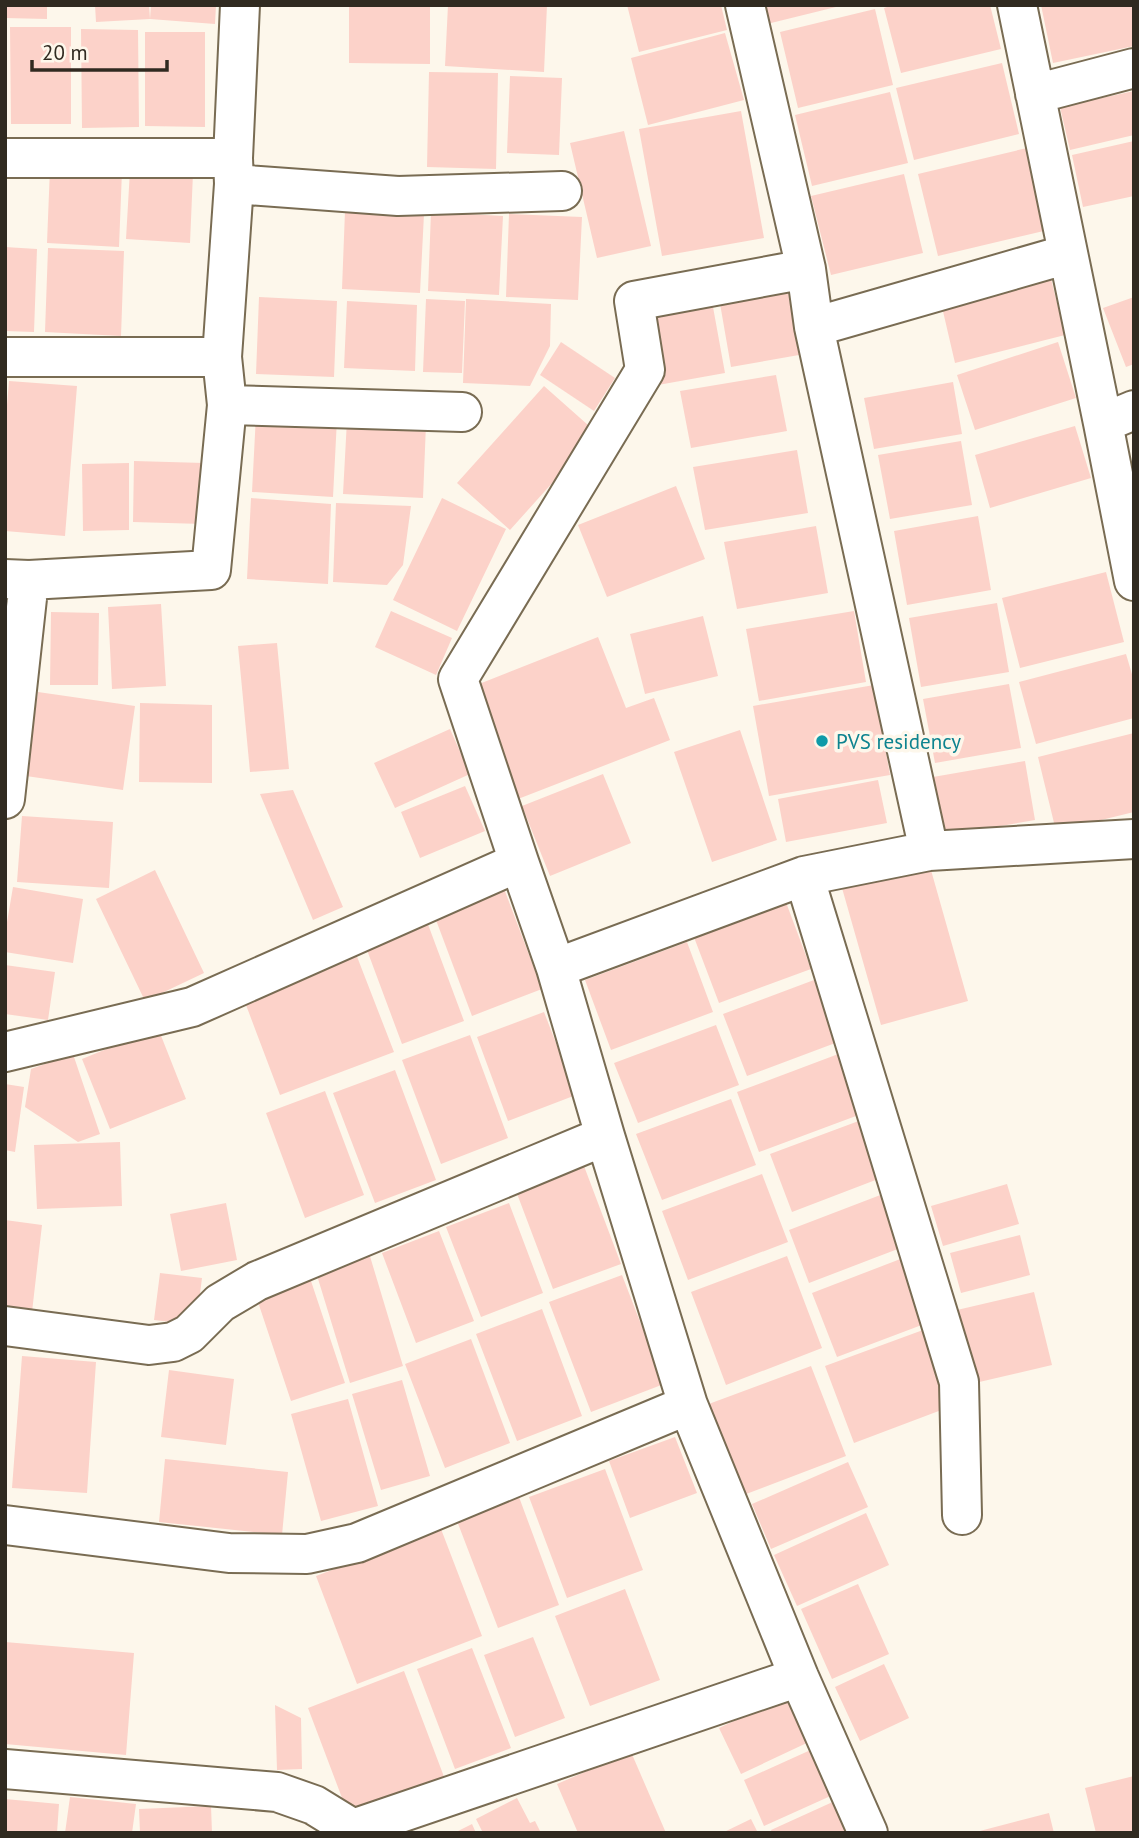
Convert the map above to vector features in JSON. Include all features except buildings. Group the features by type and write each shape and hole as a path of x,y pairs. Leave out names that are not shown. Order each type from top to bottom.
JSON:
{"street":[{"path":"5,799 17,579 211,570 227,405 222,357 240,5"},
{"path":"745,5 806,269 814,327 929,851"},
{"path":"1017,5 1068,254 1119,417 1134,581"},
{"path":"1035,94 1134,68"},
{"path":"5,158 233,171 398,196 562,191"},
{"path":"814,327 1068,254"},
{"path":"806,269 634,301 645,370 458,679 556,968 688,1405 799,1677 868,1833"},
{"path":"5,357 222,357"},
{"path":"227,405 462,412"},
{"path":"556,968 804,876 929,851 1134,839"},
{"path":"5,1052 192,1007 519,862"},
{"path":"804,876 959,1382 962,1515"},
{"path":"5,1326 149,1345 173,1342 189,1334 220,1303 257,1281 605,1136"},
{"path":"5,1525 229,1553 307,1554 357,1542 688,1405"},
{"path":"5,1769 277,1793 314,1805 353,1829 799,1677"}],"place":[{"name":"PVS residency","path":"822,741"}]}
